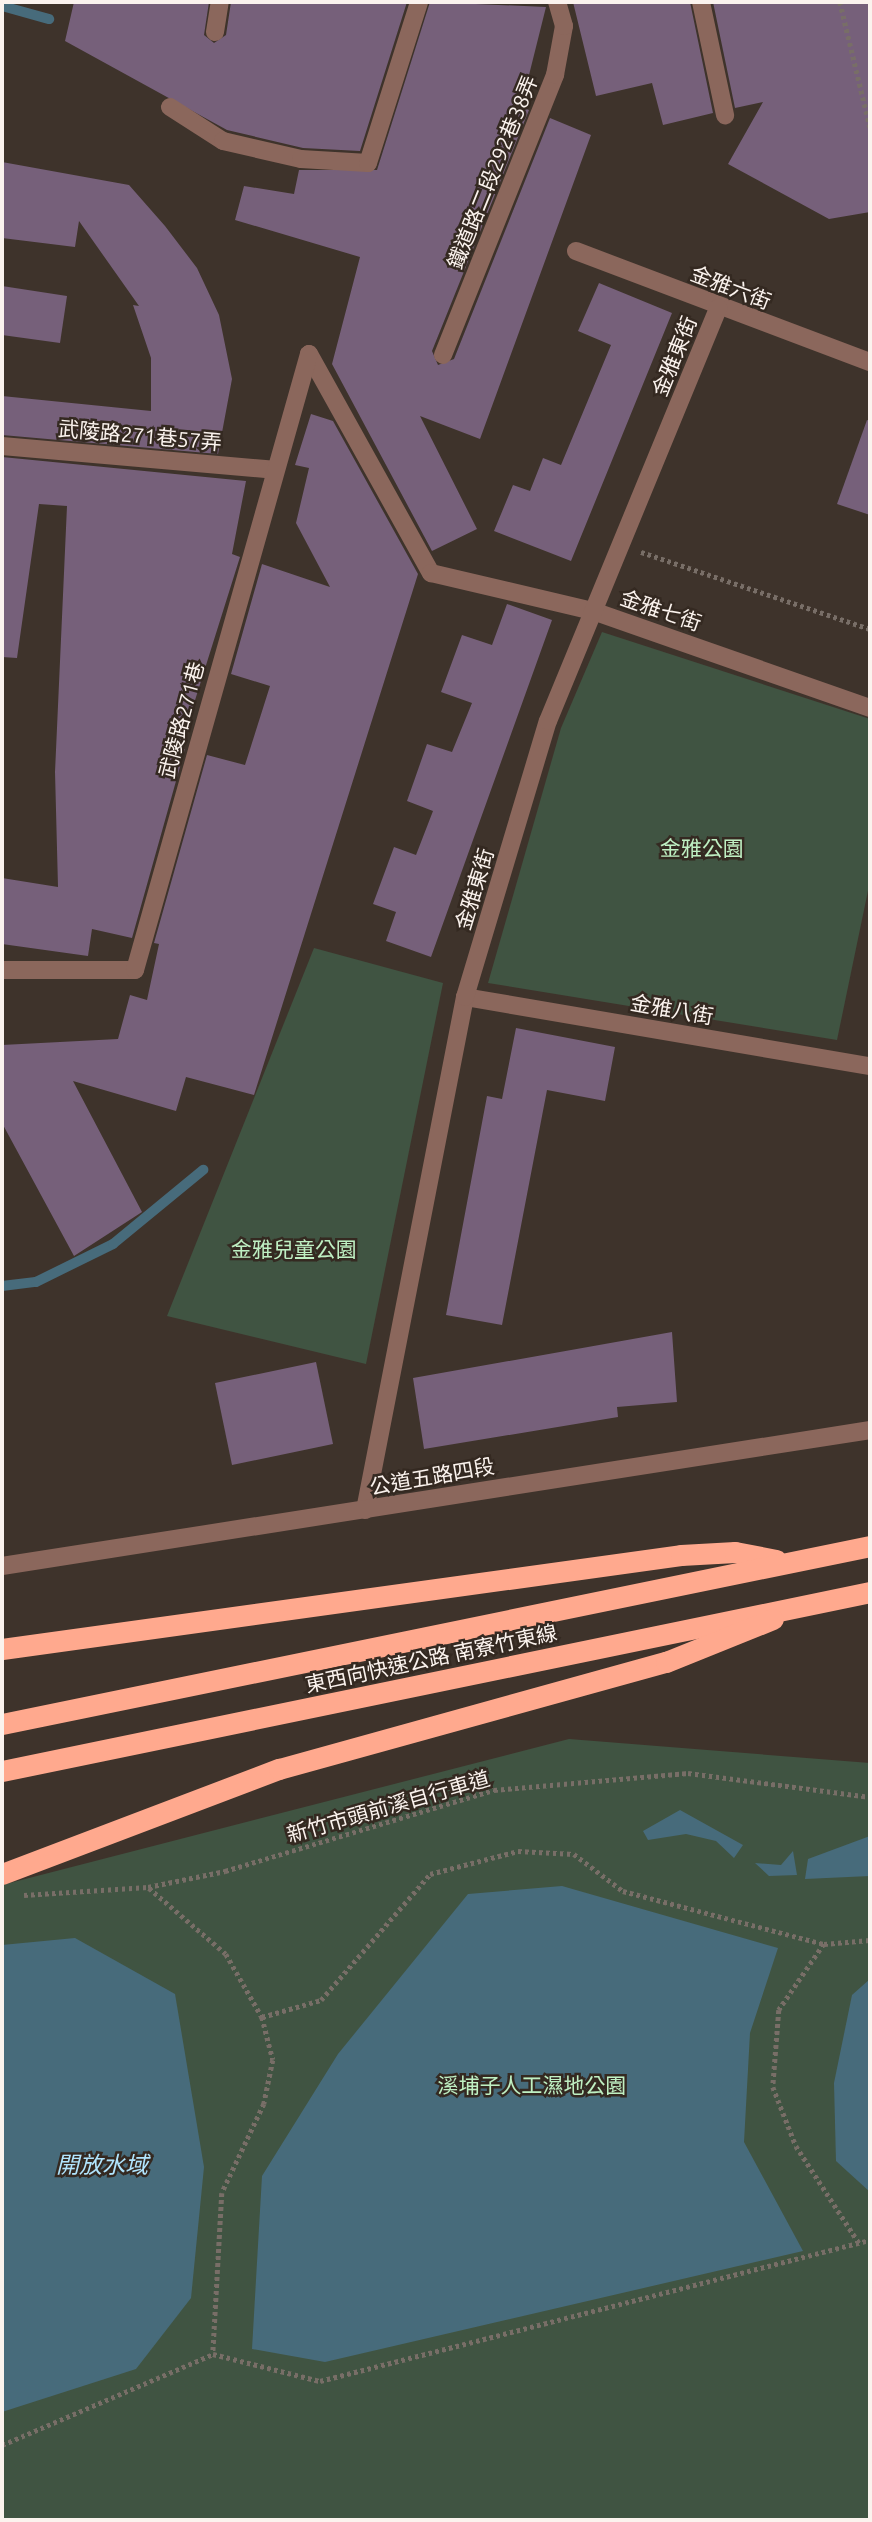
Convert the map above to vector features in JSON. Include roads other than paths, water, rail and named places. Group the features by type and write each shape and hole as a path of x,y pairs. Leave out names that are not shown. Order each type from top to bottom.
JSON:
{"highway":[{"name":"東西向快速公路 南寮竹東線","path":"2,1724 870,1546"},
{"path":"2,1649 141,1625 681,1555 735,1552 786,1562"},
{"name":"東西向快速公路 南寮竹東線","path":"2,1772 870,1592"},
{"path":"2,1874 279,1769 465,1712 666,1662 730,1641 798,1607"}],"street":[{"path":"215,32 220,2"},
{"path":"170,107 223,141 301,159 368,163 419,2"},
{"name":"鐵道路二段292巷38弄","path":"443,355 555,75 564,26 557,2"},
{"path":"701,2 725,115"},
{"name":"金雅六街","path":"576,251 718,308 870,362"},
{"name":"金雅東街","path":"365,1510 465,997 548,721 718,308"},
{"name":"武陵路271巷","path":"2,970 135,970 274,470 309,354 431,573"},
{"name":"武陵路271巷57弄","path":"2,446 274,470"},
{"name":"金雅七街","path":"431,573 593,611 870,708"},
{"name":"金雅八街","path":"465,997 870,1066"},
{"name":"公道五路四段","path":"2,1566 164,1536 365,1510 870,1430"}],"water":[{"path":"680,1810 743,1845 734,1858 716,1841 686,1834 648,1840 643,1831"},
{"path":"870,1836 870,1876 805,1879 808,1859"},
{"path":"793,1851 797,1875 769,1876 755,1863 781,1865"},
{"path":"562,1886 778,1948 750,2033 744,2142 803,2251 325,2362 252,2349 262,2176 338,2054 468,1894"},
{"name":"開放水域","path":"75,1938 175,1994 204,2167 191,2298 136,2369 2,2412 2,1945"},
{"path":"870,1979 870,2192 836,2161 834,2083 852,1995"}],"waterway":[{"path":"2,6 49,19"},
{"path":"2,1286 36,1282 113,1244 203,1170"}],"park label":[{"name":"金雅公園","path":"702,848"},
{"name":"金雅兒童公園","path":"294,1249"},
{"name":"溪埔子人工濕地公園","path":"532,2085"}]}
